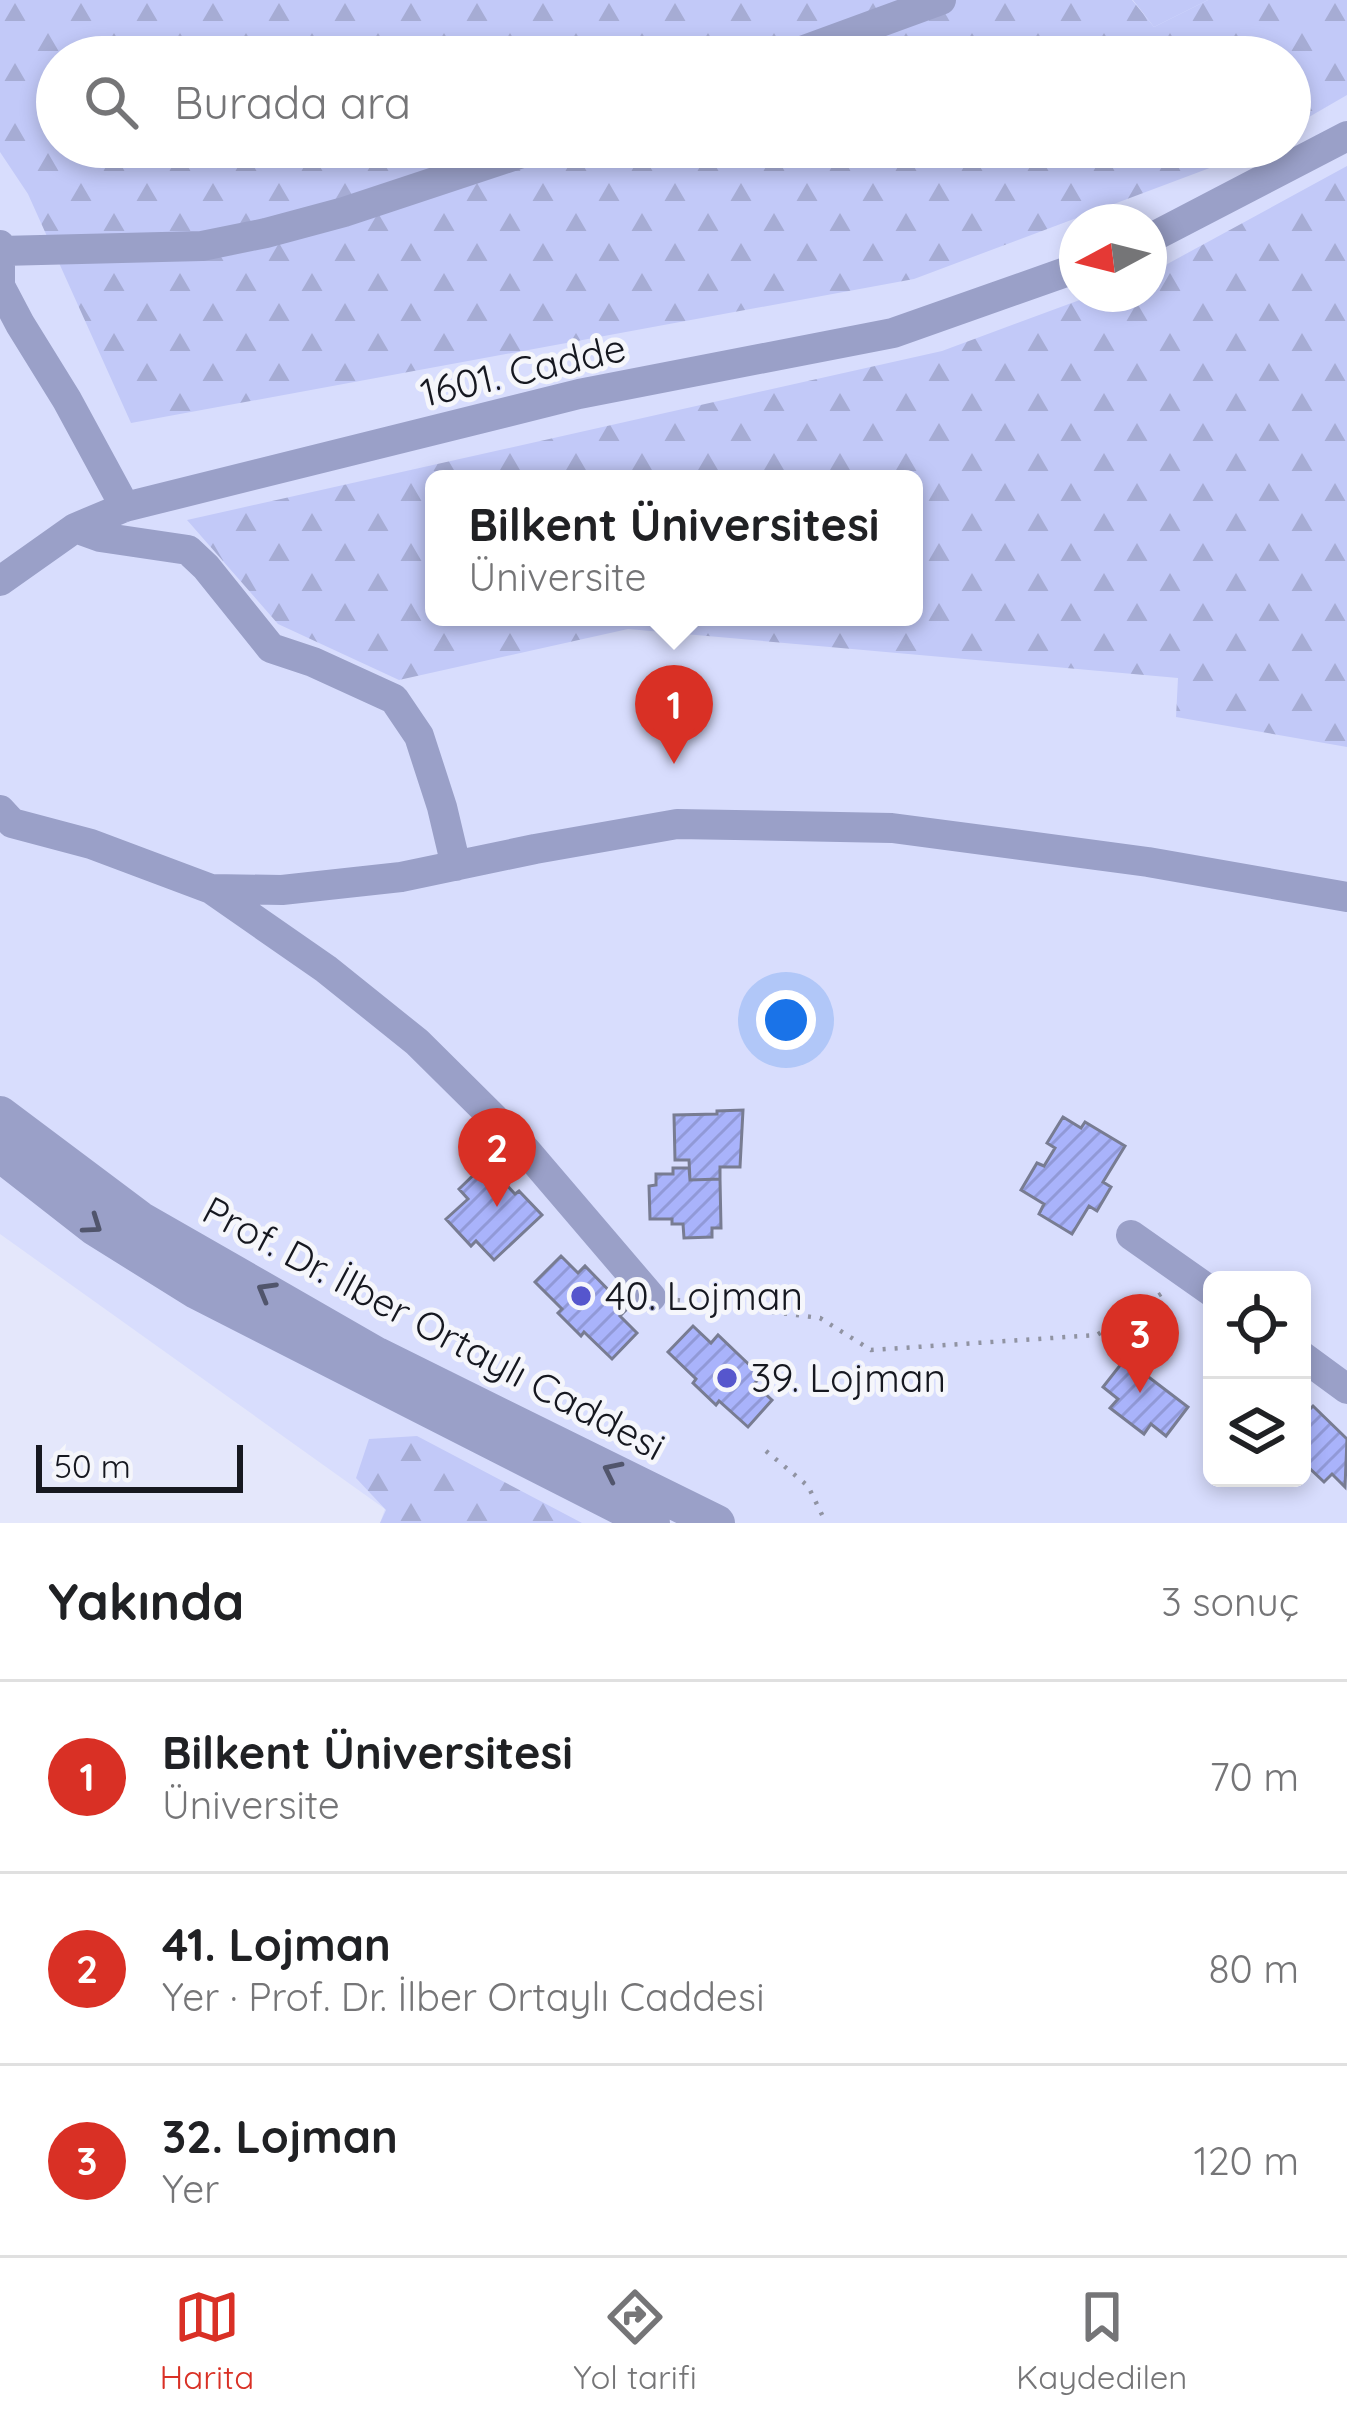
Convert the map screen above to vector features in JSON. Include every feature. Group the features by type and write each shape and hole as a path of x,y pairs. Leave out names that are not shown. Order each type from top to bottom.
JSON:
{"street":[{"path":"842,36 941,0"},
{"path":"1311,155 1347,136"},
{"path":"124,507 0,286 1,248 202,246 344,212 477,168"},
{"path":"1167,230 1285,168"},
{"name":"1601. Cadde","path":"0,580 75,528 124,507 579,394 893,333 1059,274"},
{"path":"75,528 100,537 188,550 272,648 394,699 419,736 456,866"},
{"path":"0,810 12,823 91,844 212,889 326,969 417,1042 522,1146 652,1297"},
{"path":"212,889 282,890 401,877 677,824 892,828 1148,862 1347,897"},
{"name":"Prof. Dr. İlber Ortaylı Caddesi","path":"0,1114 140,1219 377,1355 717,1523"},
{"name":"Prof. Dr. İlber Ortaylı Caddesi","path":"0,1154 95,1228 196,1291 652,1523"},
{"path":"1131,1235 1200,1284"},
{"path":"1311,1362 1347,1388"}],"path":[{"path":"652,1297 820,1318 871,1350 1097,1335 1200,1284"},
{"path":"766,1451 808,1486 826,1523"}],"shaded area":[{"path":"0,0 1347,0 1347,1523 380,1523 385,1509 0,1234"}],"green space":[{"path":"0,0 1132,0 1154,27 1208,0 1347,0 1347,95 1311,116 1311,36 36,36 36,168 1210,168 1114,204 1059,204 1059,225 914,279 131,423 28,194 0,152"},
{"path":"1133,0 1208,0 1154,27"},
{"path":"1347,166 1347,747 1176,717 1178,678 628,629 399,680 278,624 187,520 942,351 1059,308 1059,312 1167,312 1167,264"},
{"path":"417,1436 582,1523 380,1523 386,1510 356,1478 369,1439"}],"building":[{"path":"743,1110 740,1167 720,1167 720,1179 690,1180 689,1160 675,1160 674,1115"},
{"path":"1063,1117 1081,1128 1085,1122 1125,1146 1103,1182 1111,1187 1097,1211 1089,1206 1072,1234 1039,1214 1044,1204 1021,1190 1037,1163 1044,1166 1055,1148 1047,1143"},
{"path":"486,1163 542,1215 494,1260 476,1241 471,1246 446,1219 468,1199 459,1189"},
{"path":"673,1168 689,1168 690,1180 720,1179 721,1228 712,1228 712,1237 684,1238 683,1224 650,1219 649,1186 656,1185 656,1174 673,1174"},
{"name":"40. Lojman","path":"561,1256 578,1273 585,1266 627,1309 620,1316 637,1333 612,1359 558,1313 562,1309 535,1282"},
{"name":"39. Lojman","path":"693,1326 711,1343 718,1335 761,1376 754,1384 772,1400 748,1427 719,1401 716,1405 668,1352"},
{"path":"1125,1359 1188,1407 1166,1436 1151,1424 1144,1434 1110,1408 1118,1399 1103,1387"},
{"path":"1311,1408 1347,1439 1345,1487 1332,1474 1324,1482 1311,1470"}],"place":[{"name":"Bilkent Üniversitesi","path":"674,764"},
{"name":"41. Lojman","path":"497,1207"},
{"name":"40. Lojman","path":"581,1296"},
{"name":"39. Lojman","path":"727,1378"},
{"name":"32. Lojman","path":"1140,1393"}]}
